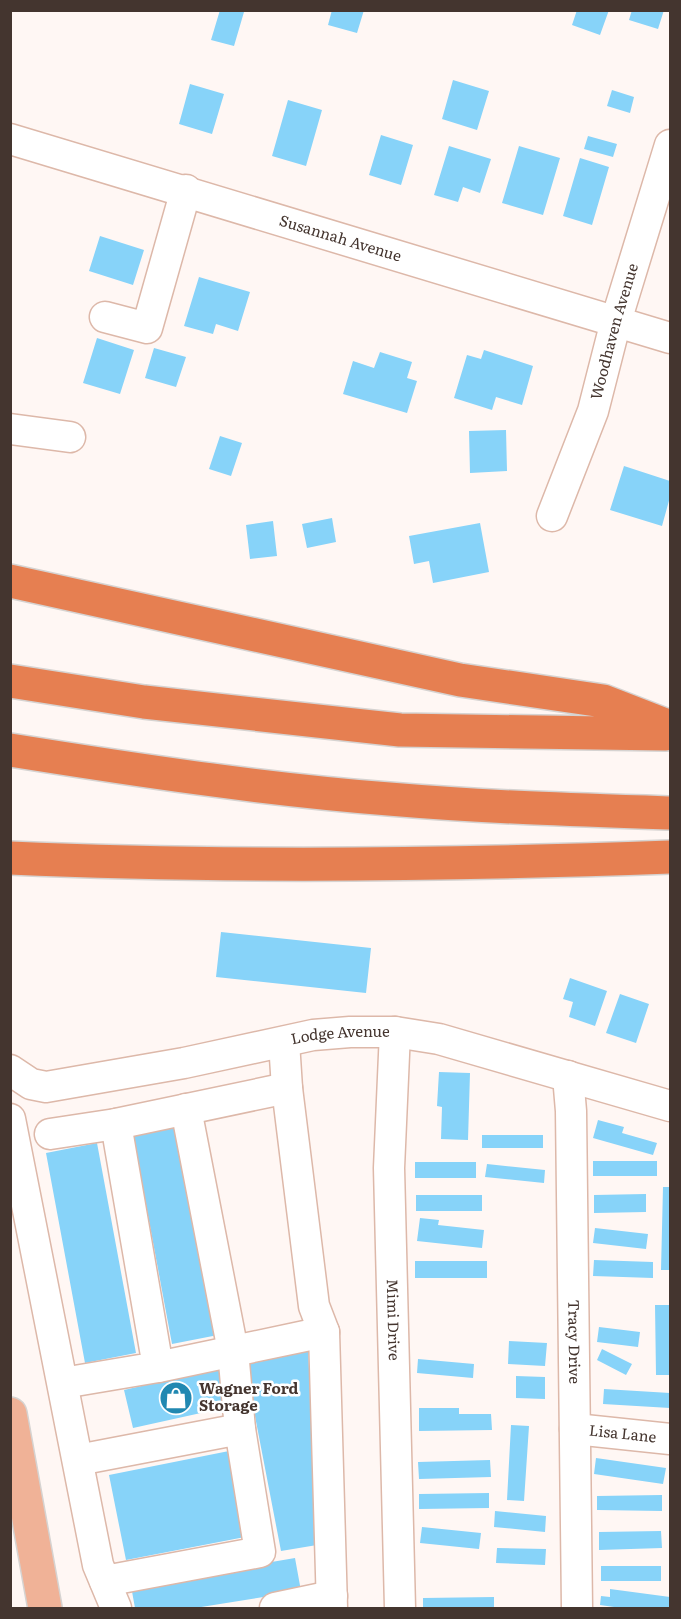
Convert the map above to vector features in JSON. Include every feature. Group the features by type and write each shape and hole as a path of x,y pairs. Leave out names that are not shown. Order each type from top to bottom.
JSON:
{"highway":[{"path":"10,581 460,680 603,701 670,727"},
{"path":"10,681 144,702 400,730 670,734"},
{"path":"10,750 140,771 388,799 540,809 670,813"},
{"path":"10,858 182,865 499,863 670,857"}],"main road":[{"path":"10,1413 45,1608"},
{"path":"10,1472 27,1508"}],"street":[{"name":"Susannah Avenue","path":"10,139 186,190 670,338"},
{"name":"Woodhaven Avenue","path":"552,516 593,411 616,321 670,145"},
{"path":"105,317 147,328 186,190"},
{"path":"10,429 70,437"},
{"name":"Lodge Avenue","path":"13,1082 46,1087 284,1042 350,1032 395,1032 439,1039 670,1106"},
{"name":"Mimi Drive","path":"395,1032 389,1168 400,1608"},
{"path":"275,1608 332,1602 324,1332 314,1306 287,1088 284,1042"},
{"name":"Tracy Drive","path":"568,1076 571,1111 577,1608"},
{"path":"50,1134 116,1124 287,1088"},
{"path":"105,1581 260,1552 240,1429 233,1351 186,1109"},
{"path":"10,1119 99,1565 116,1608"},
{"path":"116,1124 158,1367"},
{"path":"63,1383 158,1367 324,1332"},
{"path":"78,1460 240,1429"},
{"name":"Lisa Lane","path":"575,1429 670,1439"}],"building":[{"path":"220,10 244,12 234,46 211,40"},
{"path":"332,10 364,10 357,33 328,25"},
{"path":"577,10 609,10 600,35 572,25"},
{"path":"632,10 664,10 658,29 629,20"},
{"path":"453,80 489,91 477,130 442,119"},
{"path":"190,84 224,94 212,134 179,124"},
{"path":"612,90 634,97 630,113 607,106"},
{"path":"288,100 322,110 306,166 272,156"},
{"path":"381,135 413,145 401,185 369,175"},
{"path":"588,136 617,144 613,157 584,149"},
{"path":"449,146 491,159 480,193 463,187 458,202 434,195"},
{"path":"519,146 560,158 543,215 502,203"},
{"path":"580,158 609,167 592,225 563,216"},
{"path":"100,236 144,250 133,285 89,271"},
{"path":"199,277 250,292 238,331 216,324 213,334 184,326"},
{"path":"97,338 134,350 120,394 83,383"},
{"path":"154,348 186,357 176,387 145,378"},
{"path":"484,350 533,366 522,405 496,397 492,410 454,398 467,355 481,359"},
{"path":"380,352 412,362 407,378 417,381 407,413 343,394 353,361 374,368"},
{"path":"506,430 507,471 470,473 469,431"},
{"path":"220,436 242,443 231,476 209,469"},
{"path":"624,466 670,481 670,497 662,526 610,510"},
{"path":"332,518 336,542 307,548 302,524"},
{"path":"273,521 277,556 250,559 246,525"},
{"path":"480,523 489,572 433,583 429,561 414,564 409,536"},
{"path":"221,932 371,948 366,993 216,977"},
{"path":"570,978 607,991 595,1026 569,1017 573,1002 563,999"},
{"path":"620,994 649,1004 636,1043 606,1033"},
{"path":"439,1072 470,1073 468,1140 441,1139 442,1107 437,1106"},
{"path":"598,1120 624,1127 622,1133 657,1143 653,1155 593,1138"},
{"path":"179,1126 218,1335 172,1344 133,1135"},
{"path":"482,1135 543,1135 543,1148 482,1148"},
{"path":"97,1143 136,1353 85,1363 46,1153"},
{"path":"593,1161 657,1161 657,1176 593,1176"},
{"path":"415,1162 476,1162 476,1178 415,1178"},
{"path":"487,1164 545,1170 544,1183 485,1177"},
{"path":"663,1187 670,1187 670,1270 661,1270"},
{"path":"646,1194 646,1212 594,1213 594,1195"},
{"path":"416,1195 482,1195 482,1211 416,1211"},
{"path":"420,1218 439,1220 438,1225 484,1230 482,1248 417,1241"},
{"path":"595,1228 648,1234 646,1249 593,1243"},
{"path":"594,1260 653,1262 653,1278 593,1276"},
{"path":"415,1261 487,1261 487,1278 415,1278"},
{"path":"655,1305 670,1305 670,1375 656,1375"},
{"path":"599,1327 640,1332 638,1347 597,1342"},
{"path":"509,1341 547,1343 545,1366 508,1364"},
{"path":"308,1347 317,1545 281,1551 244,1359"},
{"path":"602,1349 632,1364 626,1375 597,1360"},
{"path":"418,1359 474,1364 473,1378 417,1373"},
{"name":"Wagner Ford Storage","path":"219,1368 228,1407 133,1428 124,1390"},
{"path":"516,1376 545,1377 545,1399 516,1398"},
{"path":"604,1389 670,1393 670,1408 603,1404"},
{"path":"419,1408 459,1408 459,1414 491,1414 492,1430 419,1431"},
{"path":"511,1425 529,1426 524,1501 507,1500"},
{"path":"229,1451 245,1537 126,1560 109,1475"},
{"path":"596,1458 666,1468 663,1484 594,1474"},
{"path":"490,1460 491,1477 419,1479 418,1462"},
{"path":"489,1493 489,1508 419,1509 419,1494"},
{"path":"662,1495 662,1511 597,1510 597,1496"},
{"path":"495,1511 546,1516 545,1532 494,1527"},
{"path":"422,1527 481,1533 479,1549 420,1543"},
{"path":"661,1531 662,1548 599,1550 599,1532"},
{"path":"497,1548 546,1549 545,1565 496,1563"},
{"path":"295,1558 301,1591 195,1608 135,1608 131,1586"},
{"path":"601,1566 661,1566 661,1581 601,1581"},
{"path":"610,1589 670,1597 670,1608 621,1608 600,1605 601,1596 610,1597"},
{"path":"494,1597 494,1608 423,1608 423,1598"}],"place":[{"name":"Wagner Ford Storage","path":"176,1398"}]}
